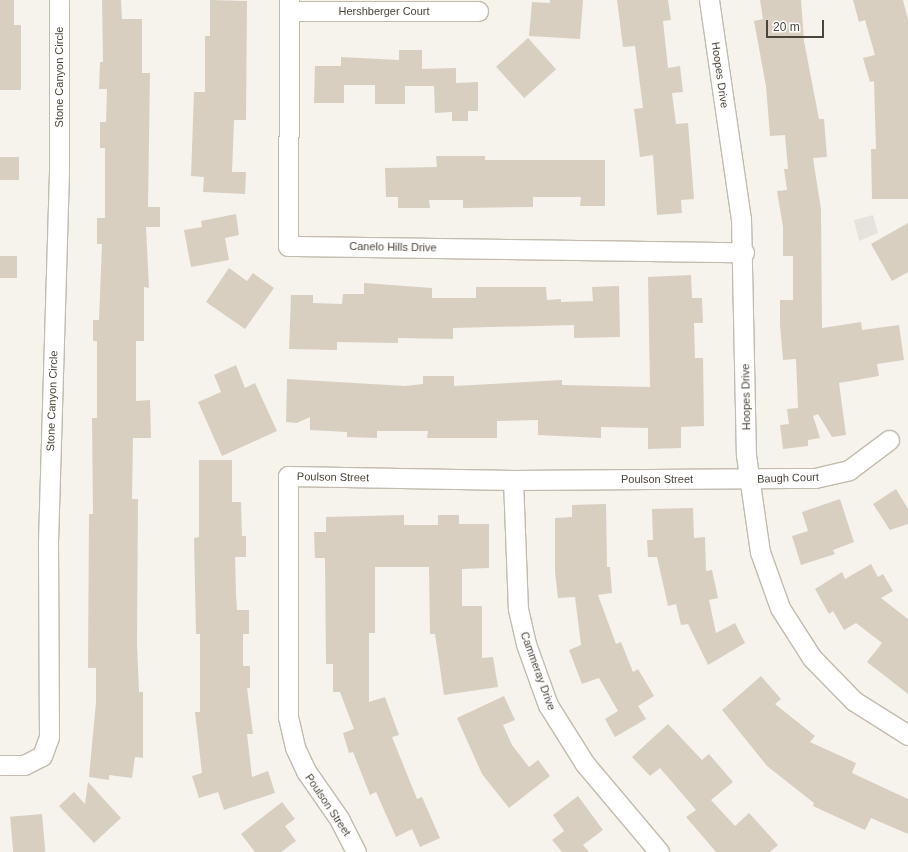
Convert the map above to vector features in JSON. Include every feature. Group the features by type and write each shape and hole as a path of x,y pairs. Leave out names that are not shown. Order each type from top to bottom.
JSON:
{"street":[{"name":"Stone Canyon Circle","path":"0,764 24,765 42,756 49,737 48,542 58,171 59,0"},
{"name":"Hoopes Drive","path":"709,0 744,252 748,479 760,552 780,608 795,634 812,658 843,691 878,719 908,735"},
{"name":"Canelo Hills Drive","path":"289,5 288,246 744,252"},
{"name":"Hershberger Court","path":"289,5 478,11"},
{"name":"Baugh Court","path":"748,479 815,478 849,470 889,440"},
{"name":"Poulson Street","path":"356,852 340,820 306,771 295,747 288,717 288,476 513,480 748,479"},
{"name":"Cammeray Drive","path":"513,480 518,609 526,644 548,705 586,764 658,852"}],"shaded area":[{"path":"873,215 878,233 859,241 854,220"}],"building":[{"path":"0,0 14,0 14,25 21,25 21,90 0,90"},
{"path":"102,0 121,0 122,19 142,19 142,73 150,73 148,207 160,207 160,227 146,227 149,288 144,287 144,341 136,341 136,401 150,400 151,438 133,438 132,499 138,499 137,643 139,692 143,692 143,758 135,757 132,778 109,775 109,780 89,777 96,702 96,668 88,668 89,514 93,514 92,418 97,418 97,341 93,341 93,320 99,320 102,244 97,244 97,218 105,218 105,148 100,148 100,122 106,122 107,89 99,89 100,62 103,62"},
{"path":"210,0 247,1 246,120 234,120 232,172 246,172 245,194 203,192 204,177 191,176 194,92 205,92 205,36 210,36"},
{"path":"550,0 583,0 580,39 529,36 532,2 550,3"},
{"path":"617,0 668,0 671,20 663,21 668,68 680,66 683,92 672,93 676,124 688,123 694,199 681,200 682,213 657,215 653,155 640,157 634,109 643,108 635,46 623,47"},
{"path":"760,0 801,0 804,41 819,119 824,119 827,157 813,158 821,209 822,328 861,322 862,330 899,325 904,360 877,364 879,376 839,383 846,435 832,437 818,414 813,416 820,438 808,440 808,446 783,449 780,425 789,424 787,409 798,408 796,359 783,360 780,325 780,300 793,300 793,256 783,256 783,227 777,191 787,190 784,169 788,169 785,135 770,136 766,86 754,21 763,19"},
{"path":"853,0 903,0 908,20 908,199 872,199 871,149 876,149 874,81 870,82 863,58 875,55 865,20 859,22"},
{"path":"528,38 556,69 524,98 496,67"},
{"path":"399,50 422,50 422,69 456,68 456,83 478,82 478,111 468,111 468,121 452,121 452,112 435,113 434,86 405,86 405,104 375,104 375,85 344,85 344,103 314,103 315,66 341,66 341,57 399,60"},
{"path":"436,156 485,156 485,160 605,160 605,206 580,206 581,197 533,197 533,207 463,208 463,200 429,200 430,208 398,208 398,197 386,197 385,168 437,167"},
{"path":"0,157 19,157 19,180 0,180"},
{"path":"236,214 239,235 225,238 229,260 191,267 184,230 202,227 201,221"},
{"path":"908,223 908,272 892,281 871,244"},
{"path":"0,256 17,256 17,278 0,278"},
{"path":"229,268 247,281 253,273 274,288 245,329 206,302"},
{"path":"691,275 692,298 702,298 703,323 694,323 695,358 703,358 704,426 681,427 681,448 648,449 648,428 601,427 601,438 538,435 538,420 497,421 497,438 427,438 428,431 377,431 377,438 347,437 347,432 310,430 310,417 297,423 286,422 287,379 405,386 423,384 423,376 454,376 454,386 562,380 562,385 650,387 648,277"},
{"path":"364,283 432,288 432,298 476,298 476,287 546,287 547,300 561,299 561,302 593,301 592,287 619,286 620,337 574,338 574,325 453,328 453,339 398,338 398,343 337,342 337,350 289,349 291,295 313,295 313,303 342,304 343,294 364,294"},
{"path":"236,365 245,388 255,383 277,431 222,456 198,402 221,392 214,375"},
{"path":"199,460 232,460 232,502 241,502 242,536 246,536 246,557 235,557 237,610 249,610 249,634 243,634 243,666 250,666 250,688 247,688 253,734 247,734 252,777 268,771 275,793 224,810 218,792 199,798 192,776 202,773 195,712 200,712 200,634 196,634 194,538 199,537"},
{"path":"896,489 908,509 908,524 890,530 873,504"},
{"path":"840,499 854,542 833,550 835,554 801,565 792,536 808,531 802,512"},
{"path":"606,504 607,567 610,567 612,593 598,595 616,644 621,642 633,672 638,669 654,696 638,706 646,719 615,737 605,719 618,711 599,678 582,684 569,650 581,645 575,597 558,598 555,572 555,518 572,517 572,505"},
{"path":"693,508 694,538 705,537 706,571 712,570 718,598 709,600 716,633 735,623 745,643 708,665 688,624 681,625 676,604 668,606 657,557 648,557 647,540 653,540 652,509"},
{"path":"404,515 404,525 438,525 438,515 459,515 459,524 489,524 489,568 462,569 462,606 482,606 482,658 493,657 498,687 444,695 435,634 430,634 429,567 375,567 375,633 369,633 369,702 385,697 399,735 392,737 417,799 422,797 440,838 420,847 412,829 396,837 376,792 370,795 353,752 349,753 343,733 354,729 340,692 333,692 333,664 326,664 325,558 315,558 314,532 326,532 326,517"},
{"path":"871,564 878,577 883,574 893,591 881,598 908,619 908,694 867,662 882,643 856,623 844,630 833,611 829,614 815,589 842,572 845,579"},
{"path":"761,676 781,699 775,704 815,736 810,742 856,763 852,773 908,799 908,834 871,818 865,830 813,806 814,803 767,766 722,710"},
{"path":"504,696 515,720 503,725 512,745 529,767 538,760 550,776 509,808 482,774 457,718"},
{"path":"668,724 702,760 709,754 733,782 711,800 735,826 749,813 778,845 770,852 716,852 686,817 696,810 660,768 650,776 632,757"},
{"path":"88,782 121,818 94,843 59,806 74,792 85,804"},
{"path":"578,796 603,830 583,845 589,852 562,852 552,840 564,831 553,815"},
{"path":"282,802 295,819 285,826 296,841 281,852 255,852 241,834"},
{"path":"42,814 45,852 13,852 10,817"}]}
